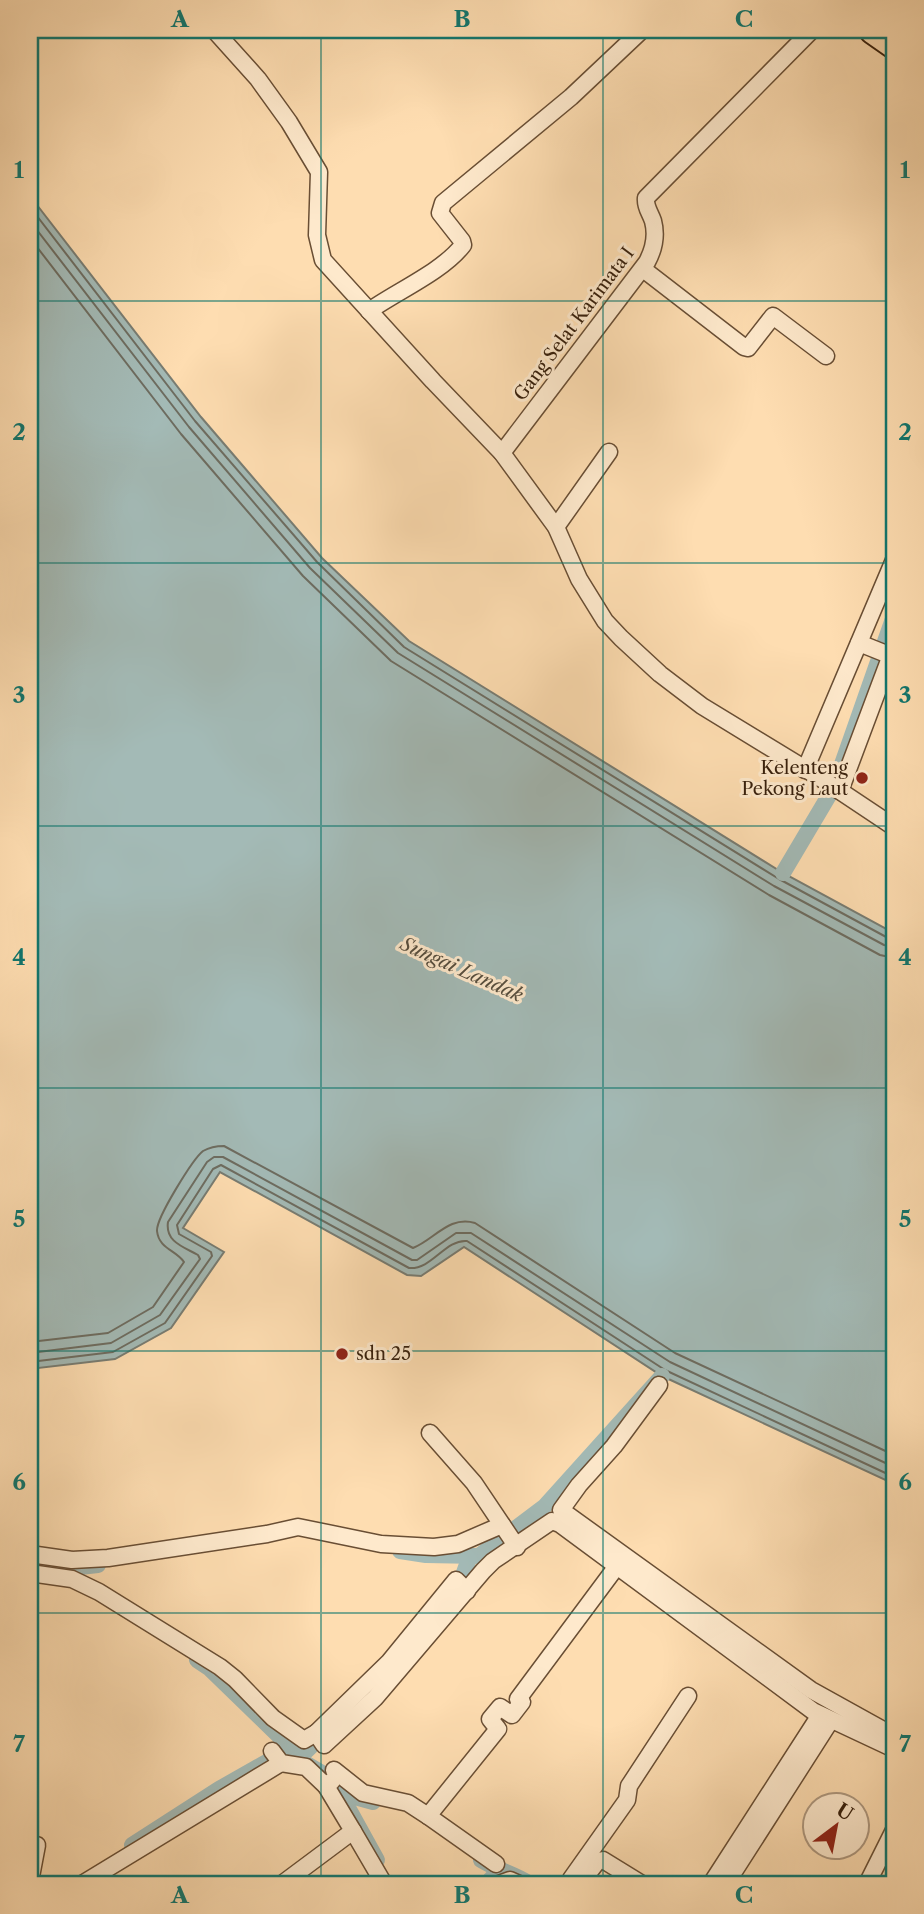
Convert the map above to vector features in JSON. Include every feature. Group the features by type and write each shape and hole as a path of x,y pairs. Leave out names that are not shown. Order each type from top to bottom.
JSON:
{"highway":[{"path":"874,30 894,44"}],"street":[{"path":"215,30 258,79 315,163 319,172 317,235 323,260 502,453 556,527 579,579 605,621 660,674 702,706 825,781 894,827"},
{"path":"369,311 428,274 463,245 440,213 443,203 571,97 642,30"},
{"name":"Gang Selat Karimata I","path":"502,453 643,269 654,248 655,237 646,198 812,30"},
{"path":"643,269 744,347 748,348 773,316 826,356"},
{"path":"556,527 609,452"},
{"path":"805,770 894,560"},
{"path":"840,791 893,653 859,643"},
{"path":"30,1573 72,1579 99,1592 220,1667 273,1718 304,1740 320,1739 375,1698 394,1667 461,1585 556,1516 614,1446 659,1385"},
{"path":"430,1433 474,1483 517,1546"},
{"path":"556,1516 560,1524 617,1566 670,1598"},
{"path":"556,1516 746,1653 827,1718 893,1743"},
{"path":"30,1554 72,1560 108,1558 244,1538 298,1527 381,1544 435,1547 458,1544 502,1525"},
{"path":"431,1564 435,1547"},
{"path":"428,1816 498,1729 491,1719 500,1707 512,1715 522,1702 518,1699 617,1566"},
{"path":"746,1653 835,1705 893,1743"},
{"path":"575,1883 627,1800 629,1786 688,1696"},
{"path":"711,1884 827,1718"},
{"path":"726,1884 827,1718"},
{"path":"82,1884 277,1757 306,1767 326,1786 384,1884"},
{"path":"326,1786 337,1772 363,1793 408,1803 496,1864"},
{"path":"867,1884 894,1830"},
{"path":"282,1884 353,1831"},
{"path":"30,1882 37,1845"},
{"path":"575,1883 601,1860 642,1884"},
{"path":"499,1884 510,1880 519,1884"}],"water":[{"name":"Sungai Landak","path":"30,196 201,417 322,558 409,641 783,873 894,933 894,1484 662,1376 464,1247 421,1276 407,1275 220,1172 183,1228 224,1252 171,1328 115,1359 30,1369"}],"waterway":[{"path":"783,873 834,787 894,616"},
{"path":"400,1551 426,1555 479,1556 544,1507 662,1376"},
{"path":"452,1594 461,1581 470,1556"},
{"path":"30,1565 62,1569 71,1575"},
{"path":"62,1569 98,1565"},
{"path":"197,1660 209,1668 279,1736 298,1759 337,1782 340,1793 373,1802"},
{"path":"298,1759 329,1729"},
{"path":"132,1845 219,1789 286,1751"},
{"path":"340,1793 377,1860"},
{"path":"481,1860 530,1884"},
{"path":"486,1884 499,1871"}],"place":[{"name":"Kelenteng Pekong Laut","path":"862,778"},
{"name":"sdn 25","path":"342,1354"}]}
